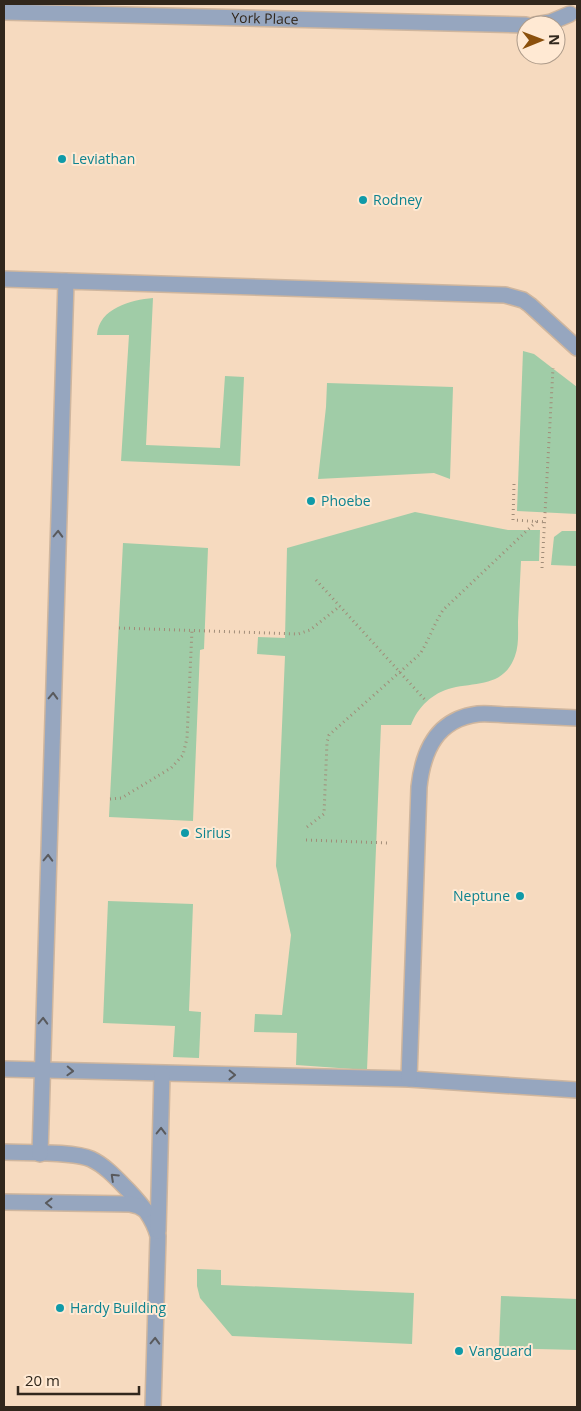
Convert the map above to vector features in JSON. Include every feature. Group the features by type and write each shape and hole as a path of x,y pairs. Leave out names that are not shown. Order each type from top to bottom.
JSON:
{"street":[{"name":"York Place","path":"4,12 516,25"},
{"path":"4,279 505,295 523,300 530,305 577,348"},
{"path":"40,1154 66,282"},
{"path":"409,1079 420,787 422,766 430,745 441,730 455,721 475,715 577,718"},
{"path":"4,1069 409,1079 577,1090"},
{"path":"153,1407 162,1074"},
{"path":"4,1152 74,1155 90,1158 112,1175 148,1212 158,1236 158,1250"},
{"path":"4,1202 130,1204 148,1212"}],"path":[{"path":"542,568 553,368"},
{"path":"514,484 513,520 545,522"},
{"path":"307,827 324,814 326,742 329,735 420,654 435,622 443,610 537,521"},
{"path":"316,580 427,702"},
{"path":"119,628 304,633 340,606"},
{"path":"110,799 122,798 171,768 183,755 187,738 192,630"},
{"path":"306,840 418,844"}],"green space":[{"path":"153,298 146,445 220,448 225,376 244,377 240,466 121,461 129,335 97,335 99,326 110,312 126,303"},
{"path":"523,351 534,354 577,387 577,514 517,511"},
{"path":"327,383 453,387 450,479 434,473 318,479"},
{"path":"415,512 508,530 540,530 539,561 521,561 517,648 510,666 504,673 489,681 452,688 438,693 422,707 411,725 381,725 367,1070 296,1065 297,1033 254,1032 255,1014 282,1015 291,935 276,866 285,656 257,654 258,637 285,638 287,548"},
{"path":"562,531 577,531 577,566 551,565 554,537"},
{"path":"123,543 208,548 204,649 200,650 193,821 109,817"},
{"path":"108,901 193,904 189,1011 201,1012 199,1058 173,1057 175,1026 103,1023"},
{"path":"197,1269 221,1270 221,1285 414,1293 412,1344 232,1336 200,1298 197,1286"},
{"path":"501,1296 577,1299 577,1350 499,1348"}],"place":[{"name":"Leviathan","path":"62,159"},
{"name":"Rodney","path":"363,200"},
{"name":"Phoebe","path":"311,501"},
{"name":"Sirius","path":"185,833"},
{"name":"Neptune","path":"520,896"},
{"name":"Hardy Building","path":"60,1308"},
{"name":"Vanguard","path":"459,1351"}]}
